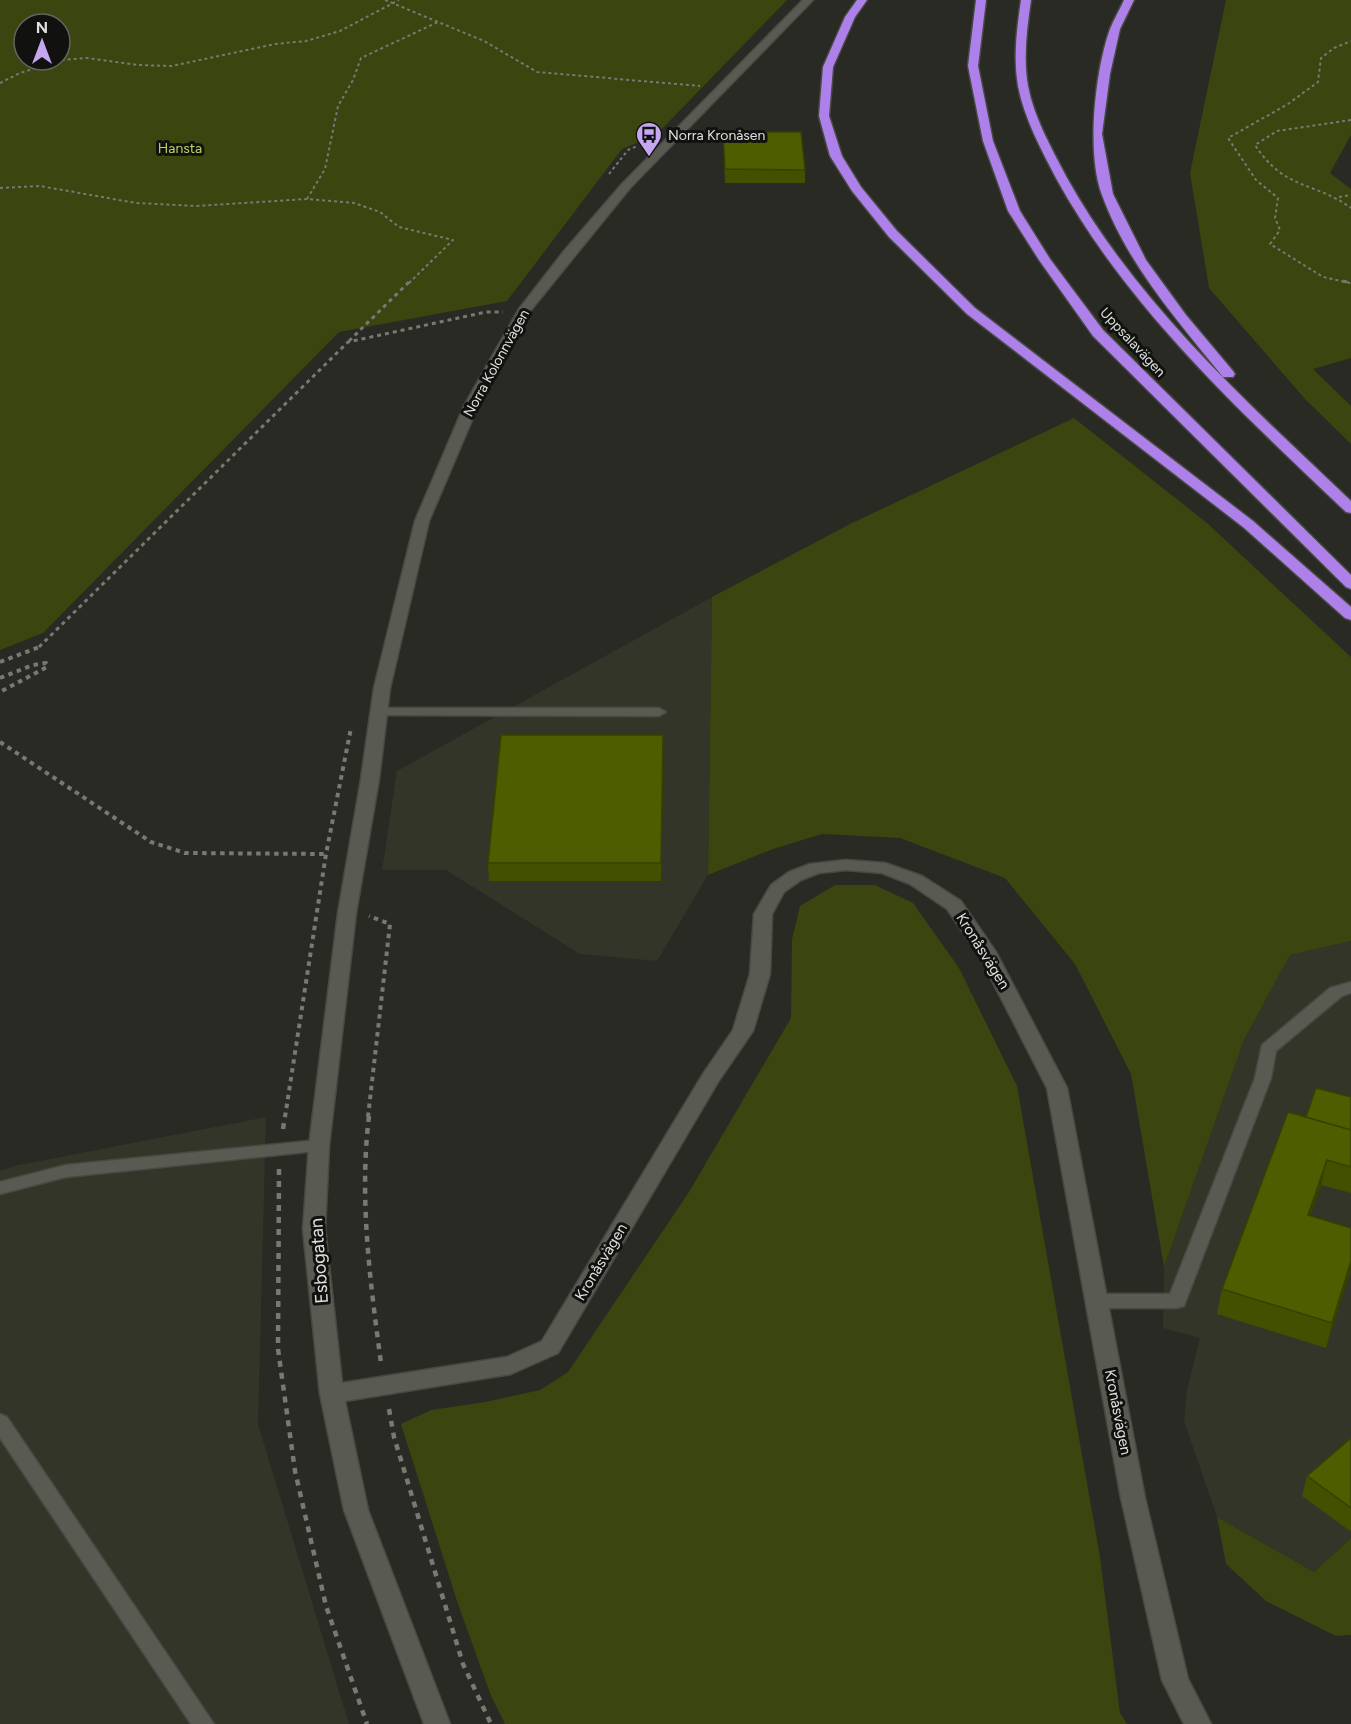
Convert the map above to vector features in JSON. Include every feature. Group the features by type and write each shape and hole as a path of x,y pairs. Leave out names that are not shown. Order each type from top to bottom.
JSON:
{"highway":[{"path":"862,0 850,17 828,67 824,116 836,156 856,189 894,234 971,310 1248,524 1351,615"},
{"name":"Uppsalavägen","path":"981,0 973,66 988,141 1014,211 1045,260 1098,333 1351,584"},
{"path":"1026,0 1020,40 1023,86 1035,124 1063,182 1109,257 1172,332 1351,509"},
{"path":"1124,0 1105,74 1097,134 1107,194 1140,260 1182,318 1242,391 1257,418"},
{"path":"1115,29 1129,0"}],"street":[{"name":"Norra Kolonnvägen","path":"369,784 382,688 422,521 471,406 525,309 626,186 808,0"},
{"name":"Esbogatan","path":"369,784 347,914 319,1146 314,1229 332,1394 357,1510 437,1724"},
{"name":"Kronåsvägen","path":"332,1394 511,1365 550,1347 710,1079 743,1031 760,974 764,914 777,889 795,876 816,868 846,865 885,868 916,880 954,905 989,956 1058,1088 1134,1498 1175,1680 1198,1724"}],"lane":[{"path":"380,712 659,712"},
{"path":"1097,1300 1177,1300 1263,1078 1268,1048 1336,992 1351,987"},
{"path":"0,1188 66,1171 319,1146"},
{"path":"0,1422 203,1724"}],"path":[{"path":"385,0 484,41 537,72 709,87"},
{"path":"0,83 20,73 62,60 87,58 138,65 172,66 275,44 306,41 340,31 399,0"},
{"path":"308,199 325,169 338,106 361,58 439,22"},
{"path":"1351,41 1334,48 1321,58 1318,82 1288,104 1228,138 1256,180 1278,198 1275,218 1280,230 1270,244 1323,277 1351,283"},
{"path":"1351,120 1277,131 1255,144 1264,160 1278,173 1303,187 1338,198 1351,208"},
{"path":"0,188 40,186 136,203 196,206 308,199 354,203 380,212 399,227 453,240 42,646 0,662"},
{"path":"1338,198 1351,195"},
{"path":"348,342 486,312 507,312"},
{"path":"0,678 33,665 46,663 47,667 0,692"},
{"path":"352,726 326,854 317,914 369,916 390,924 366,1139 367,1260 384,1386 394,1437 463,1664 491,1724"},
{"path":"0,742 151,842 185,853 326,854"}],"shaded area":[{"path":"712,597 708,875 657,961 580,954 446,870 382,870 397,771"},
{"path":"1351,941 1351,1538 1314,1572 1217,1517 1184,1421 1187,1390 1200,1338 1163,1328 1164,1267 1244,1040 1290,955"},
{"path":"266,1117 258,1424 349,1724 0,1724 0,1171 14,1166"}],"green space":[{"name":"Hansta","path":"0,0 787,0 656,135 622,149 507,301 339,332 43,633 0,650"},
{"path":"1226,0 1351,0 1351,135 1330,173 1351,189 1351,358 1313,369 1351,406 1351,444 1305,399 1209,288 1190,173"},
{"path":"1074,418 1207,523 1351,657 1351,941 1290,955 1244,1040 1164,1267 1131,1074 1075,964 1005,878 900,838 822,834 773,849 708,875 712,597 850,524"},
{"path":"835,885 875,885 913,903 959,968 1017,1086 1100,1557 1120,1713 1127,1724 505,1724 491,1696 457,1601 401,1424 431,1410 485,1402 540,1390 568,1372 689,1192 791,1018 792,939 800,906"},
{"path":"1217,1517 1314,1572 1351,1538 1351,1635 1336,1636 1266,1601 1226,1564"}],"building":[{"path":"723,132 801,132 805,170 725,169"},
{"path":"501,735 663,735 661,863 488,863"},
{"path":"1316,1088 1351,1097 1351,1130 1306,1117"},
{"path":"1288,1112 1351,1130 1351,1167 1327,1160 1308,1215 1351,1228 1351,1261 1332,1323 1222,1289"},
{"path":"1351,1438 1351,1508 1307,1476"}],"place":[{"name":"Norra Kronåsen","path":"649,158"}]}
